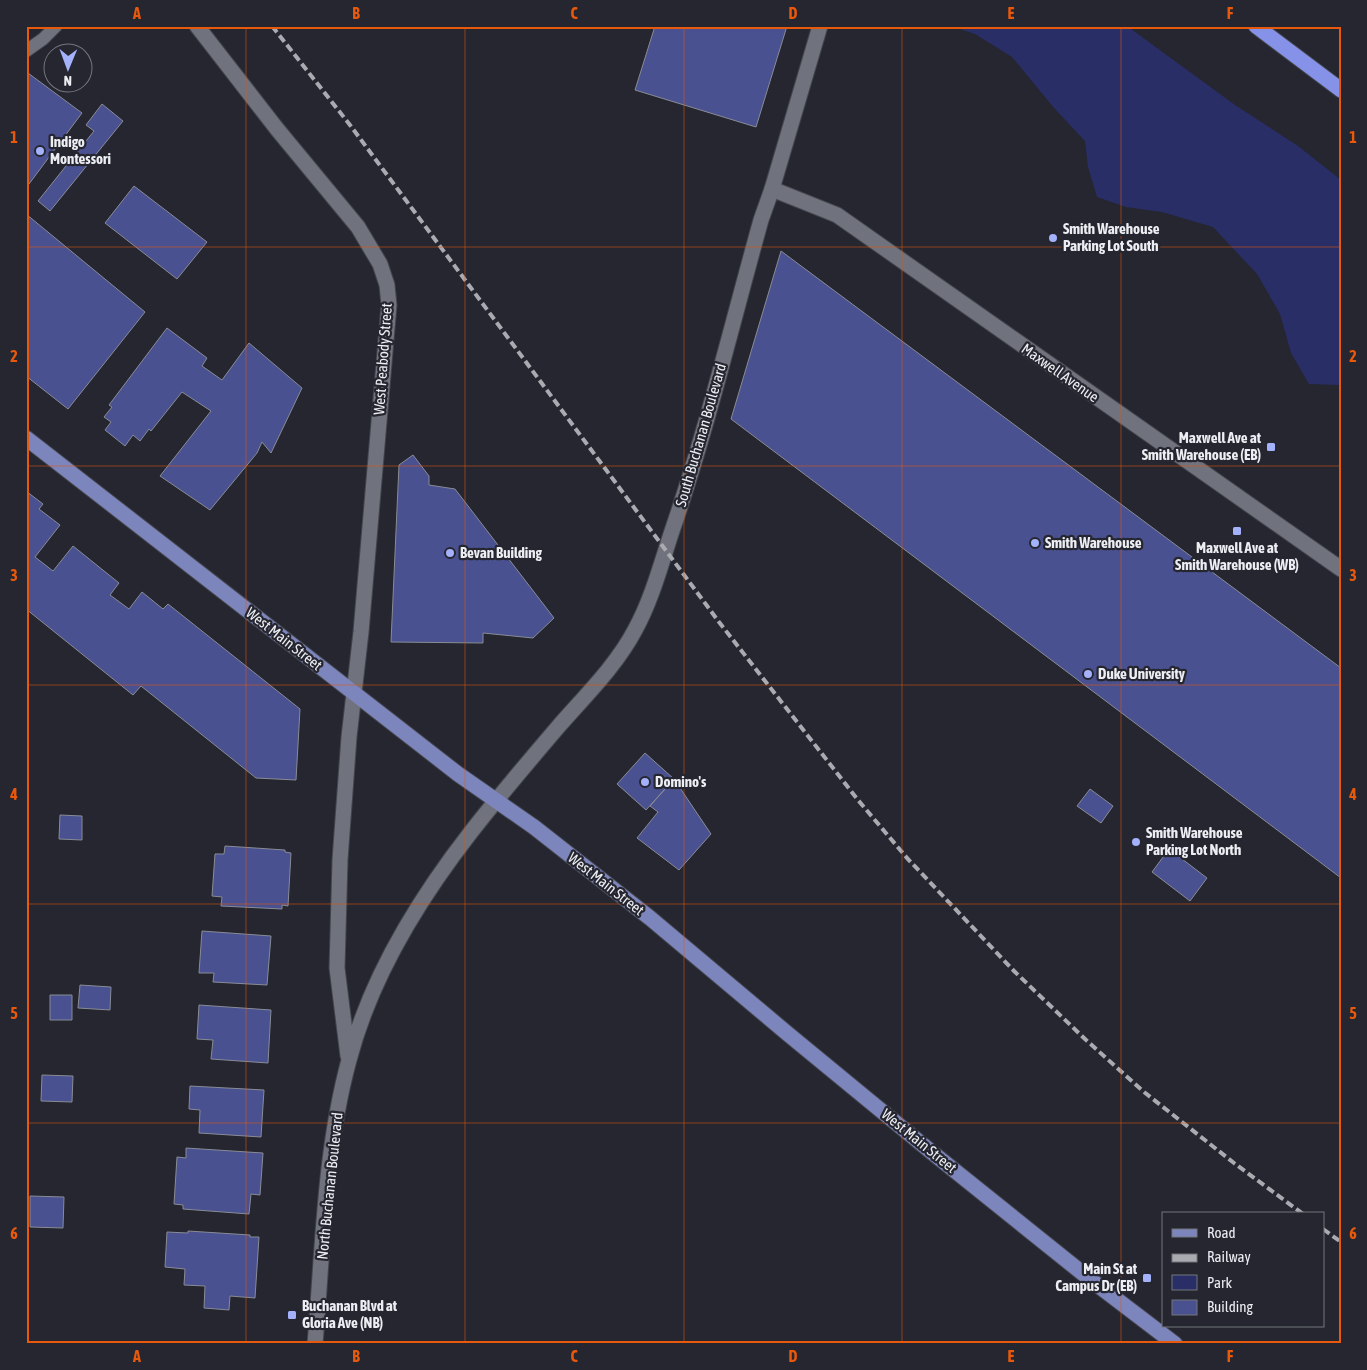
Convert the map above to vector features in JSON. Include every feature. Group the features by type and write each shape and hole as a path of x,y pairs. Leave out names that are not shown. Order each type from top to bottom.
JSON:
{"highway":[{"path":"1256,26 1341,90"}],"main road":[{"name":"West Main Street","path":"26,438 354,694 458,774 534,827 650,918 929,1150 1175,1344"}],"street":[{"name":"West Peabody Street","path":"197,26 276,129 358,227 380,264 387,286 388,314 361,632 349,737 340,860 336,968 349,1060"},
{"name":"South Buchanan Boulevard","path":"497,800 602,678 625,647 645,610 695,462 761,220 772,189 820,26"},
{"name":"Maxwell Avenue","path":"772,189 836,215 1341,569"},
{"name":"North Buchanan Boulevard","path":"315,1344 327,1182 335,1124 349,1060 364,1014 410,917 472,830 497,800"}],"lane":[{"path":"26,51 43,40 56,26"}],"green space":[{"path":"951,26 1127,26 1235,105 1298,146 1341,180 1341,385 1309,384 1291,353 1280,314 1257,274 1213,227 1162,212 1126,207 1097,197 1088,167 1085,141 1054,108 1012,57 975,34"}],"building":[{"path":"655,26 787,26 756,127 635,90"},
{"name":"Indigo Montessori","path":"28,73 42,83 42,92 54,92 82,113 26,188 26,76"},
{"path":"102,104 123,121 50,211 38,201 94,131 86,125"},
{"path":"134,186 207,242 177,279 105,223"},
{"path":"26,214 145,312 68,409 26,376"},
{"name":"Smith Warehouse","path":"781,251 1341,668 1341,878 731,419"},
{"path":"167,328 207,358 202,366 222,380 249,343 302,388 271,453 262,442 257,453 210,510 160,476 211,411 182,392 151,431 149,429 140,441 133,435 125,446 105,430 111,422 104,417 112,407 109,405"},
{"name":"Bevan Building","path":"413,455 429,476 429,485 455,489 554,618 533,638 483,633 483,643 391,642 399,465"},
{"path":"26,491 43,504 39,509 60,525 35,557 53,571 73,546 119,583 110,595 129,609 142,592 163,609 168,604 300,709 296,780 256,778 141,686 133,695 26,609"},
{"name":"Domino's","path":"645,753 674,779 646,810 617,784"},
{"path":"674,779 711,834 679,870 637,838 658,812 650,806"},
{"path":"1090,789 1113,806 1101,823 1077,806"},
{"path":"60,815 82,816 82,840 59,839"},
{"path":"225,846 285,850 285,852 291,853 288,906 282,905 282,909 221,906 222,897 212,896 215,854 224,854"},
{"path":"1169,849 1207,878 1190,901 1152,872"},
{"path":"202,931 271,936 267,985 213,982 214,973 199,973"},
{"path":"80,985 111,987 110,1010 78,1008"},
{"path":"50,995 72,995 72,1020 50,1020"},
{"path":"199,1005 271,1010 268,1063 211,1059 213,1040 197,1039"},
{"path":"42,1075 73,1076 72,1102 41,1101"},
{"path":"190,1086 264,1090 261,1137 199,1133 200,1110 189,1109"},
{"path":"186,1148 263,1153 260,1195 251,1194 249,1214 183,1209 183,1205 174,1204 177,1157 186,1158"},
{"path":"30,1196 64,1197 63,1228 30,1227"},
{"path":"188,1231 259,1237 255,1298 230,1296 229,1310 204,1308 205,1286 184,1285 185,1269 165,1267 167,1232 188,1233"}],"railway":[{"path":"272,26 350,125 719,622 858,800 907,858 1014,971 1085,1039 1144,1092 1234,1163 1300,1212"},
{"path":"1324,1230 1341,1242"}],"place":[{"name":"Indigo Montessori","path":"40,151"},
{"name":"Smith Warehouse Parking Lot South","path":"1053,238"},
{"name":"Maxwell Ave at Smith Warehouse (EB)","path":"1271,447"},
{"name":"Maxwell Ave at Smith Warehouse (WB)","path":"1237,531"},
{"name":"Smith Warehouse","path":"1035,543"},
{"name":"Bevan Building","path":"450,553"},
{"name":"Duke University","path":"1088,674"},
{"name":"Domino's","path":"645,782"},
{"name":"Smith Warehouse Parking Lot North","path":"1136,842"},
{"name":"Main St at Campus Dr (EB)","path":"1147,1278"},
{"name":"Buchanan Blvd at Gloria Ave (NB)","path":"292,1315"}]}
